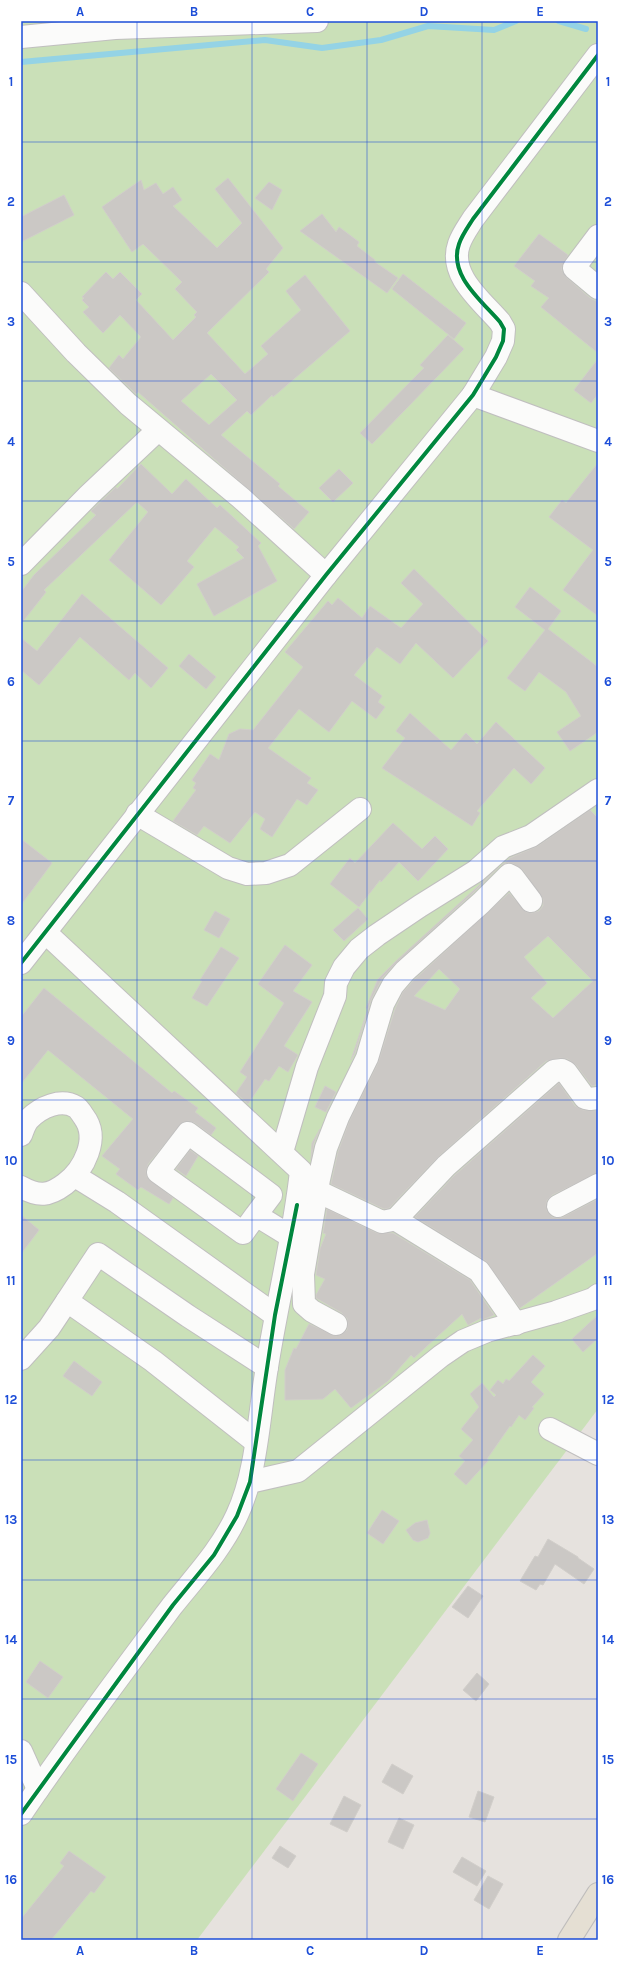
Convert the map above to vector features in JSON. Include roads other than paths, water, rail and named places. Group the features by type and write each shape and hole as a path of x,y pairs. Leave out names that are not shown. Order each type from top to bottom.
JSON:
{"main road":[{"path":"569,1940 598,1894"}],"street":[{"path":"21,37 115,28 317,21"},
{"path":"21,963 326,575 473,395 496,357 503,341 504,329 500,322 464,280 456,262 459,244 473,219 598,55"},
{"path":"598,236 574,268 598,288"},
{"path":"21,293 76,353 128,404 241,498 326,575"},
{"path":"473,395 598,441"},
{"path":"21,564 89,495 158,430"},
{"path":"282,1152 307,1067 335,996 336,983 344,967 359,949 396,922 476,871 503,847 531,836 598,790"},
{"path":"137,814 228,868 248,874 266,873 290,865 360,809"},
{"path":"336,1324 312,1311 304,1304 302,1291 303,1274 319,1179 329,1142 338,1117 367,1058 377,1020 383,1004 393,985 405,971 481,903 509,875 513,877 531,901"},
{"path":"21,1814 173,1605 214,1555 237,1516 250,1482 267,1367 290,1236 297,1205 301,1171 46,933"},
{"path":"317,1191 382,1222 397,1219 405,1208 446,1166 554,1071 562,1070 566,1072 585,1098 598,1098"},
{"path":"21,1135 28,1119 46,1107 61,1102 77,1107 88,1122 90,1140 85,1161 75,1176 54,1192 34,1194 21,1187"},
{"path":"188,1133 271,1194 256,1215 243,1233 158,1172 188,1133"},
{"path":"75,1176 117,1202 276,1315"},
{"path":"558,1206 598,1185"},
{"path":"256,1215 290,1236"},
{"path":"397,1219 479,1271 516,1324"},
{"path":"21,1359 49,1328 98,1254 188,1316 267,1367"},
{"path":"250,1482 298,1471 435,1361 463,1341 487,1331 564,1310 593,1299 598,1295"},
{"path":"67,1301 153,1361 256,1442"},
{"path":"550,1429 598,1454"},
{"path":"21,1751 38,1789"}],"waterway":[{"path":"21,62 265,40 322,48 381,40 428,26 494,30 516,21"},
{"path":"559,21 586,29"}]}
